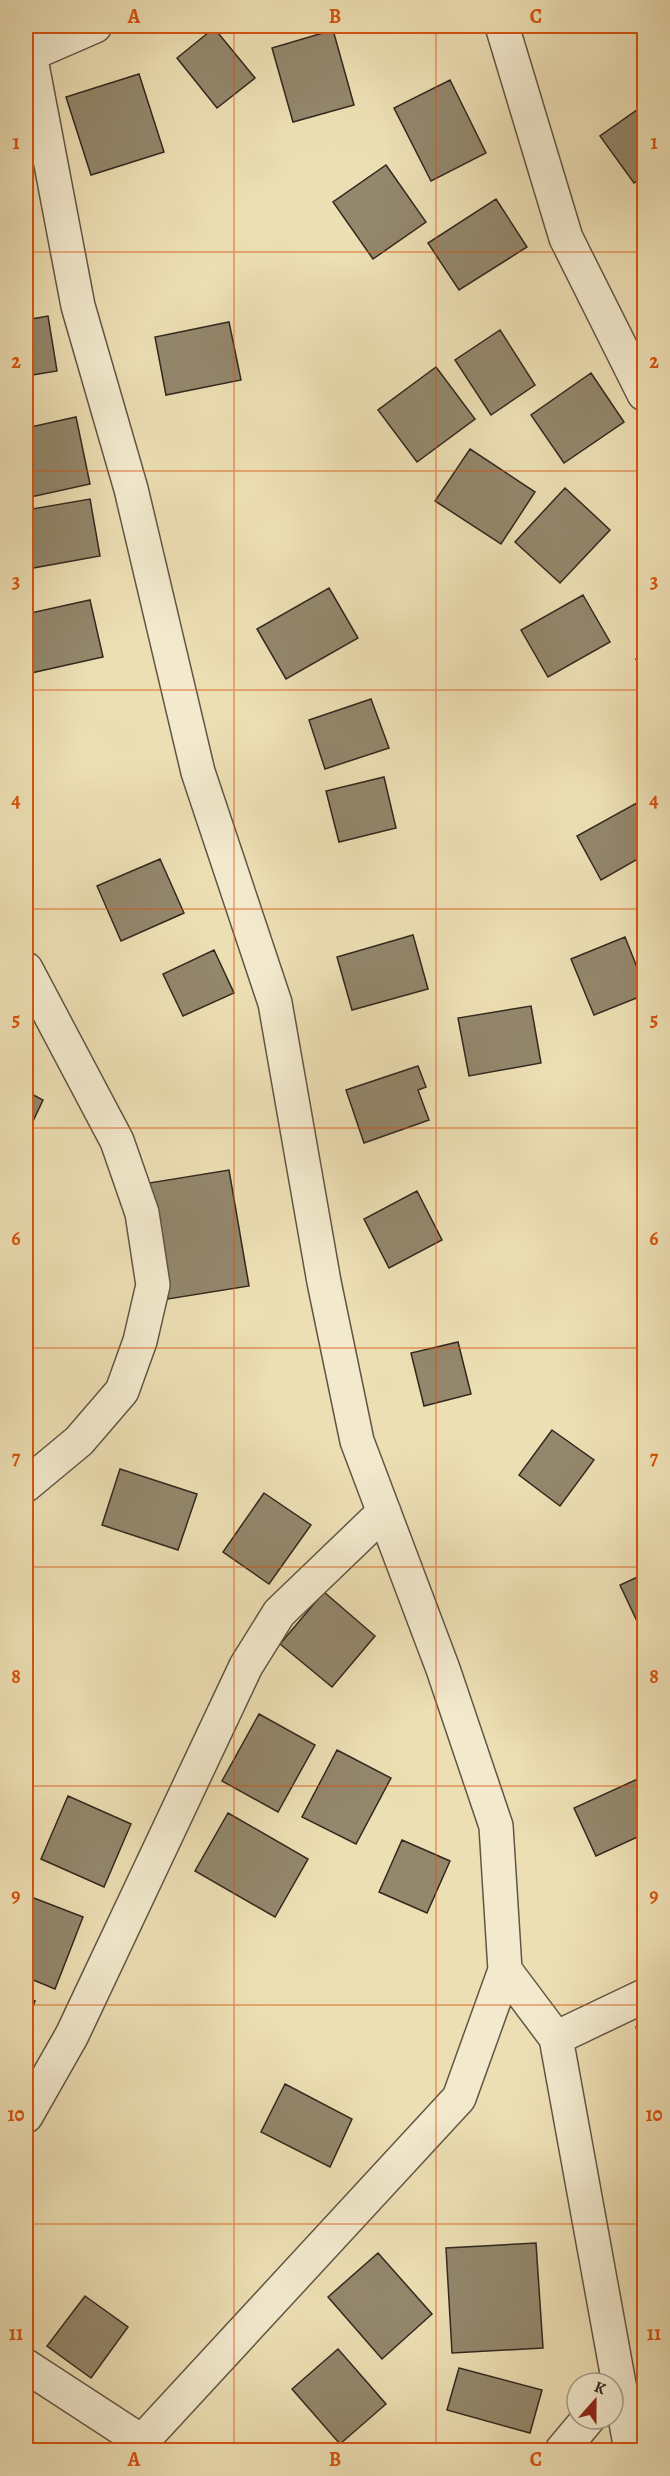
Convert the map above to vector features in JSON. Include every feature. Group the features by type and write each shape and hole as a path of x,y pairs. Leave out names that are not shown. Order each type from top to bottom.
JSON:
{"street":[{"path":"26,2366 137,2446 347,2222 459,2098 505,1970 496,1826 443,1670 357,1441 324,1282 275,1003 198,772 131,489 78,306 27,52 95,26"},
{"path":"502,26 566,238 645,394"},
{"path":"26,969 117,1141 142,1213 153,1285 140,1341 122,1391 79,1441 26,1485"},
{"path":"26,2116 72,2035 246,1666 279,1613 384,1512"},
{"path":"505,1970 556,2038 614,2371"},
{"path":"556,2038 645,1996"},
{"path":"625,2425 631,2451"},
{"path":"562,2451 578,2431"}],"building":[{"path":"214,28 255,78 217,108 177,58"},
{"path":"333,30 354,105 293,122 272,48"},
{"path":"139,74 164,152 91,175 66,97"},
{"path":"450,80 486,153 431,181 394,108"},
{"path":"644,105 644,176 634,183 600,136"},
{"path":"386,165 426,222 373,259 333,202"},
{"path":"496,199 527,247 459,290 428,243"},
{"path":"48,316 57,371 26,376 26,320"},
{"path":"229,322 241,380 166,395 155,337"},
{"path":"500,330 535,385 491,415 455,360"},
{"path":"436,367 475,419 417,462 378,410"},
{"path":"591,373 624,422 564,463 531,415"},
{"path":"76,417 90,484 26,498 26,428"},
{"path":"470,449 535,492 501,544 435,501"},
{"path":"565,488 610,530 560,583 515,542"},
{"path":"90,499 100,556 33,568 26,510"},
{"path":"329,588 358,638 286,679 257,629"},
{"path":"583,595 610,642 548,677 521,630"},
{"path":"90,600 103,657 31,673 26,648 26,614"},
{"path":"644,655 644,676 636,659"},
{"path":"371,699 389,748 325,769 309,720"},
{"path":"384,777 396,828 339,842 326,791"},
{"path":"644,799 644,863 641,857 601,880 577,836"},
{"path":"160,859 184,913 121,941 97,886"},
{"path":"413,935 428,989 352,1010 337,957"},
{"path":"625,937 644,985 644,995 594,1015 571,959"},
{"path":"214,950 234,993 183,1016 163,974"},
{"path":"531,1006 541,1063 469,1076 458,1018"},
{"path":"418,1066 426,1087 418,1090 429,1120 364,1143 346,1090"},
{"path":"26,1091 43,1100 26,1136"},
{"path":"229,1170 249,1286 168,1299 149,1183"},
{"path":"417,1191 442,1240 389,1268 364,1219"},
{"path":"458,1342 471,1394 424,1406 411,1353"},
{"path":"552,1430 594,1460 560,1506 519,1475"},
{"path":"120,1469 197,1494 178,1550 102,1525"},
{"path":"644,1480 644,1494 640,1482"},
{"path":"264,1493 311,1525 269,1584 223,1552"},
{"path":"644,1574 644,1636 620,1585"},
{"path":"324,1592 375,1636 332,1687 280,1644"},
{"path":"259,1714 315,1745 278,1812 222,1781"},
{"path":"337,1750 391,1778 356,1844 302,1817"},
{"path":"642,1777 644,1781 644,1834 596,1856 574,1808"},
{"path":"68,1796 131,1824 104,1887 41,1859"},
{"path":"228,1813 308,1859 275,1917 195,1871"},
{"path":"402,1840 450,1861 427,1913 379,1892"},
{"path":"26,1895 83,1917 55,1989 26,1977"},
{"path":"26,1997 35,2001 26,2024"},
{"path":"644,2024 644,2052 636,2027"},
{"path":"285,2084 352,2119 330,2167 261,2132"},
{"path":"536,2243 543,2348 452,2353 446,2248"},
{"path":"378,2253 432,2314 382,2359 328,2297"},
{"path":"85,2296 128,2327 91,2378 47,2346"},
{"path":"338,2349 386,2404 340,2444 292,2389"},
{"path":"459,2368 542,2390 530,2433 447,2410"}]}
